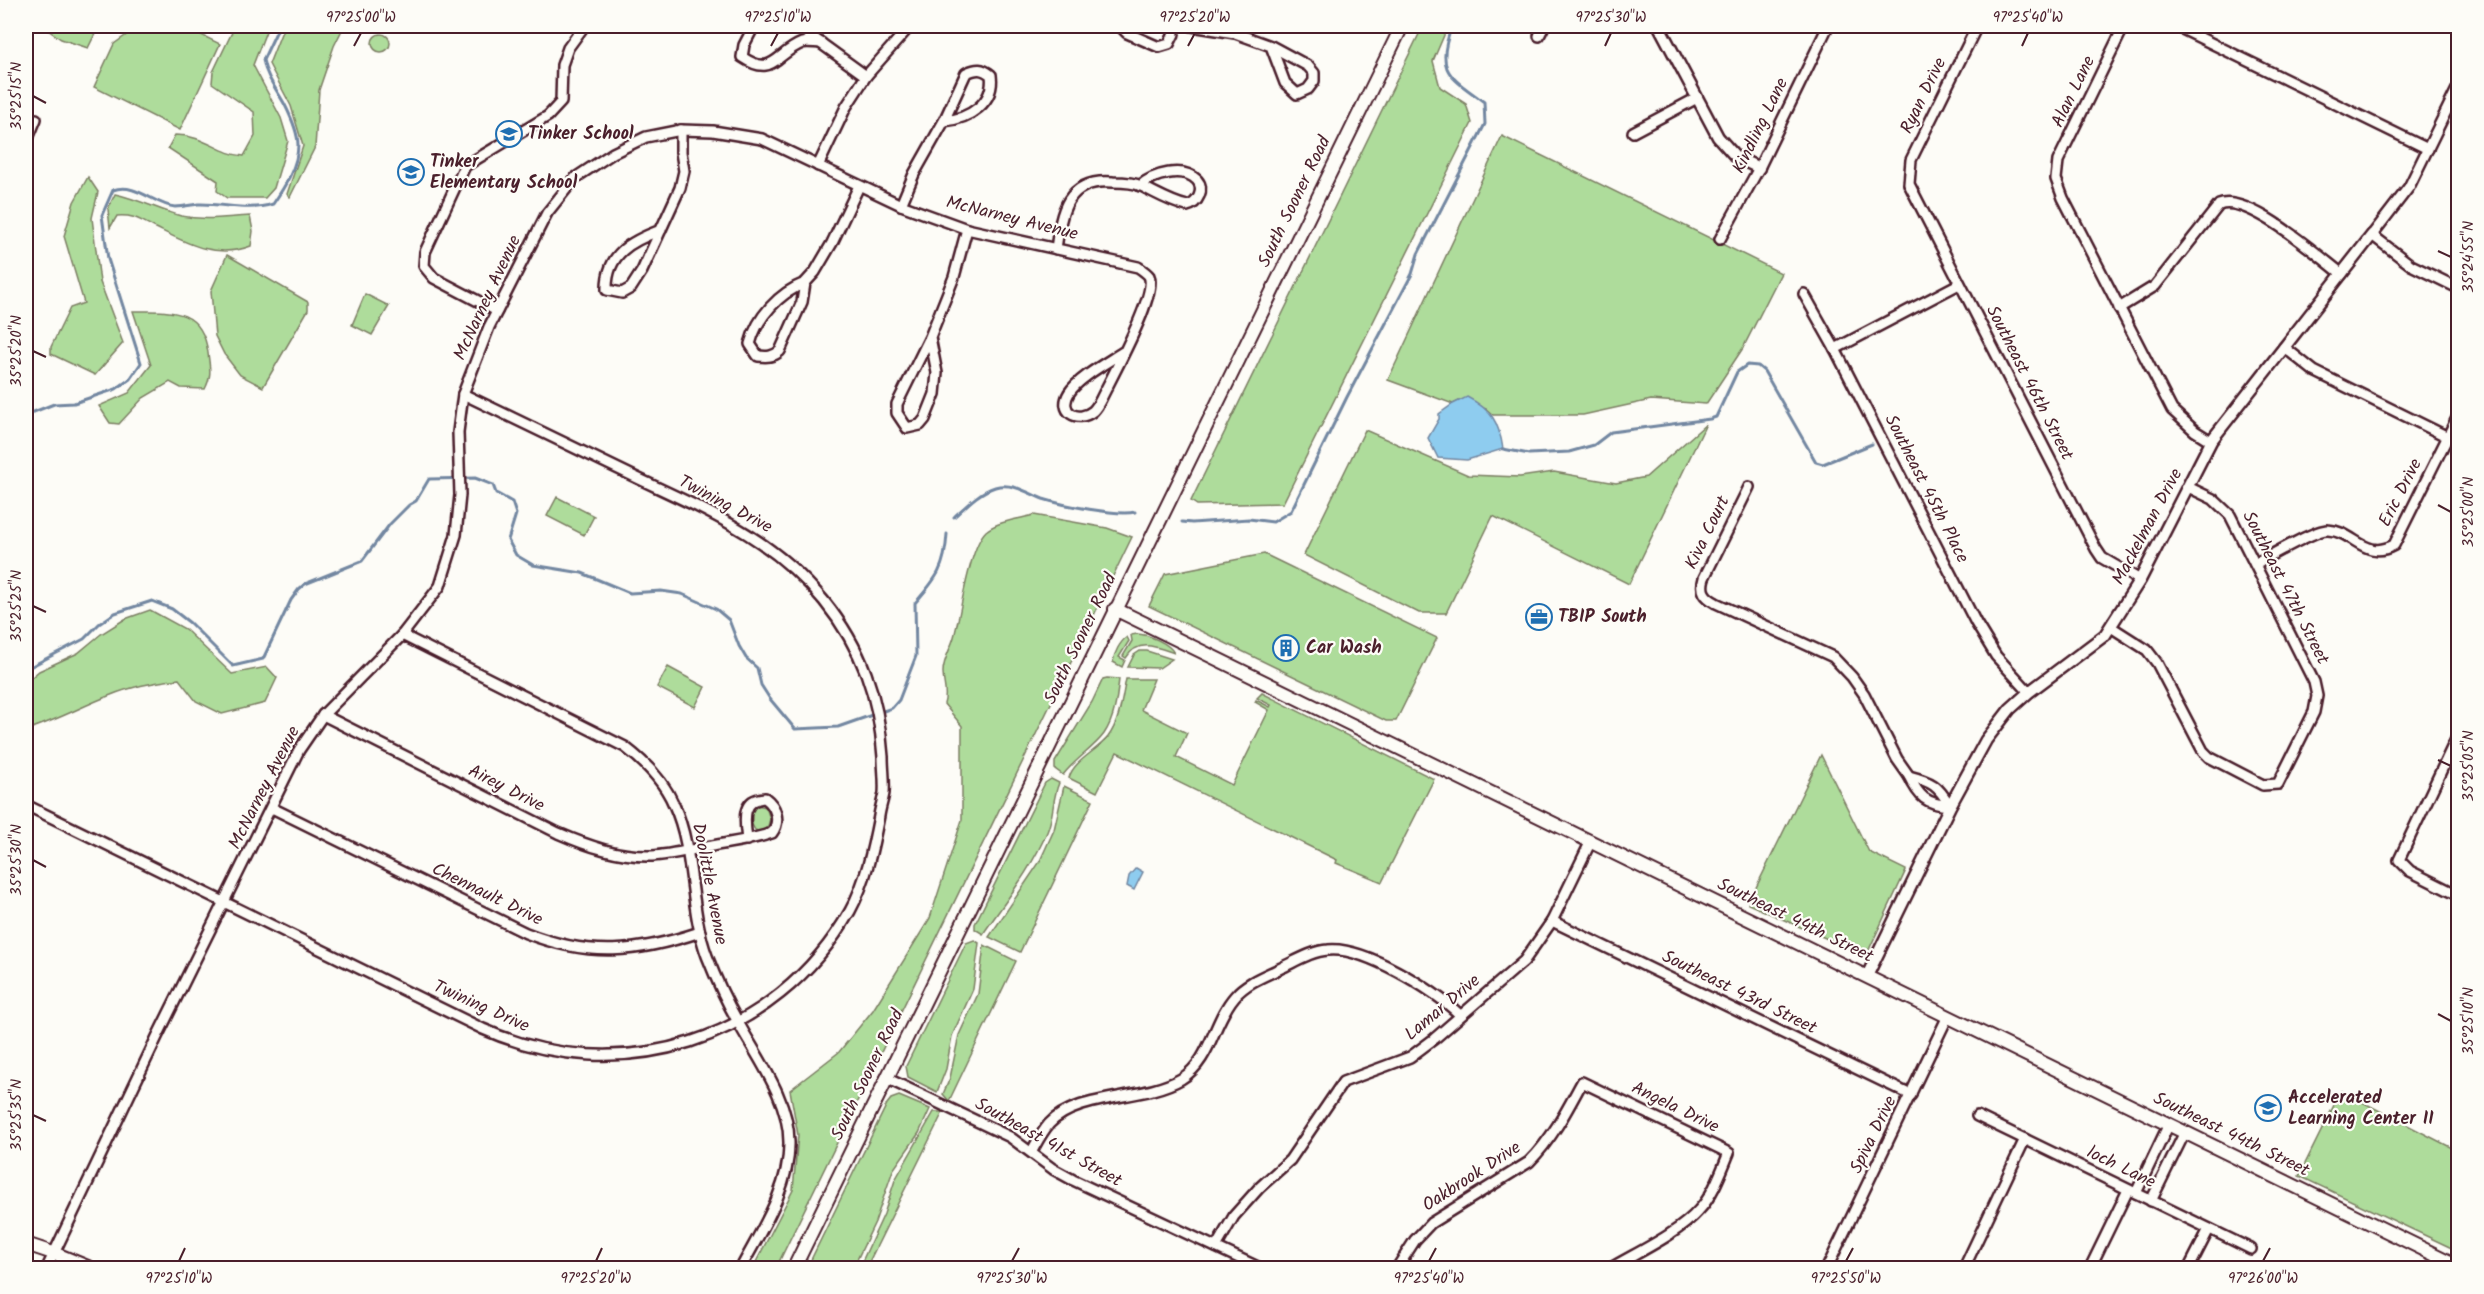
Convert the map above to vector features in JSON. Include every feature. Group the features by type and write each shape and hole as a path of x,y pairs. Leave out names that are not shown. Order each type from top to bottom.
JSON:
{"main road":[{"name":"South Sooner Road","path":"794,1269 1402,26"},
{"name":"Southeast 44th Street","path":"1115,609 2458,1266"},
{"path":"26,1244 54,1253 90,1269"}],"street":[{"path":"497,310 434,278 424,266 424,252 465,166 548,116 561,102 562,65 568,48 584,26"},
{"path":"754,26 744,45 742,57 756,66 764,67 804,42 821,43"},
{"path":"797,26 866,76"},
{"path":"818,166 846,107 866,76 910,26"},
{"path":"1120,26 1127,33 1159,47 1169,44 1174,34 1171,26"},
{"path":"1192,26 1235,33 1271,46 1308,66 1314,73 1314,81 1308,89 1297,94 1285,83 1271,46"},
{"path":"1539,36 1544,26"},
{"path":"1659,26 1718,137 1736,157 1759,168"},
{"name":"Kindling Lane","path":"1720,240 1759,168 1828,26"},
{"name":"Ryan Drive","path":"1909,184 1911,160 1977,26"},
{"name":"Alan Lane","path":"2119,308 2062,198 2056,174 2058,161 2124,26"},
{"path":"2176,26 2428,149"},
{"path":"901,205 914,174 944,121 966,73 974,69 983,69 992,75 988,95 971,115 960,120 944,121"},
{"name":"Mackelman Drive","path":"1867,976 1950,806 1986,740 2010,710 2029,692 2111,627 2140,580 2211,441 2409,187 2458,87"},
{"path":"1633,132 1697,98"},
{"path":"26,143 36,119"},
{"path":"661,230 640,238 615,258 609,267 607,290 622,293 631,288 642,271 672,210 684,171 681,130"},
{"name":"McNarney Avenue","path":"47,1269 157,1037 299,750 323,715 402,634 440,586 456,535 460,495 458,432 464,394 497,310 547,213 575,178 613,153 646,138 681,130 712,130 762,139 901,205 967,229 1138,267 1149,277 1150,291 1146,308 1123,352"},
{"path":"1056,249 1062,213 1070,197 1087,183 1103,181 1140,186 1176,203 1188,206 1198,200 1200,195 1200,184 1196,179 1181,174 1151,177 1140,186"},
{"name":"Southeast 46th Street","path":"1909,184 2096,549 2102,558 2140,580"},
{"path":"805,283 802,302 780,351 776,355 758,356 750,344 767,310 781,296 805,283 815,272 832,243 859,186"},
{"path":"2211,441 2188,426 2172,410 2119,308 2155,286 2219,204 2225,202 2256,213 2288,230 2342,274"},
{"path":"930,337 938,373 935,394 925,419 920,425 907,428 897,413 897,404 930,337 954,277 967,229"},
{"path":"2372,235 2411,265 2458,288"},
{"path":"1835,348 1959,284"},
{"name":"Southeast 45th Place","path":"1804,294 1835,348 1981,631 1996,656 2029,692"},
{"path":"2284,347 2314,371 2448,437"},
{"path":"1123,352 1101,399 1092,411 1081,417 1072,416 1065,404 1070,391 1123,352"},
{"name":"Twining Drive","path":"26,805 483,1029 534,1048 572,1055 639,1054 706,1038 782,992 806,969 831,939 851,909 874,846 884,792 879,718 868,672 842,625 806,580 775,551 731,524 464,394"},
{"name":"Eric Drive","path":"2255,564 2324,530 2330,530 2372,550 2380,551 2394,545 2458,416"},
{"name":"Southeast 47th Street","path":"2111,627 2147,650 2157,663 2203,751 2209,757 2263,785 2273,786 2282,778 2314,712 2317,696 2314,682 2255,564 2223,507 2188,487"},
{"name":"Kiva Court","path":"1749,488 1704,578 1702,586 1704,594 1716,603 1833,657 1864,694 1897,759 1909,776"},
{"name":"Doolittle Avenue","path":"402,634 613,740 638,757 659,779 674,804 686,850 700,932 719,985 775,1089 784,1113 789,1141 788,1164 781,1186 766,1222 741,1269"},
{"name":"Airey Drive","path":"323,715 581,843 614,852 654,856 747,840"},
{"path":"2458,735 2403,849 2400,862 2410,871 2458,895"},
{"path":"1909,776 1940,789 1950,806"},
{"path":"1909,776 1917,794 1935,805 1950,806"},
{"path":"1924,798 1932,784"},
{"path":"765,798 774,806 775,829 772,833 747,840 745,821 747,807 755,799 765,798"},
{"name":"Chennault Drive","path":"272,808 526,933 554,944 604,952 631,950 662,945 700,932"},
{"name":"Lamar Drive","path":"1216,1247 1234,1216 1259,1188 1290,1160 1343,1082 1410,1057 1524,961 1552,921 1591,841"},
{"name":"Southeast 43rd Street","path":"1552,921 1911,1095"},
{"path":"1032,1151 1049,1124 1064,1112 1080,1106 1159,1089 1182,1078 1196,1065 1229,1004 1249,983 1327,950 1347,951 1377,961 1423,986 1460,1015"},
{"name":"Spiva Drive","path":"1827,1269 1948,1016"},
{"name":"Southeast 41st Street","path":"886,1078 1010,1137 1032,1151 1053,1169 1073,1180 1260,1269"},
{"name":"Oakbrook Drive","path":"1397,1269 1415,1240 1431,1223 1529,1162 1541,1150 1582,1082"},
{"name":"Angela Drive","path":"1582,1082 1729,1153 1701,1209 1686,1222 1611,1269"},
{"name":"loch Lane","path":"1977,1116 2251,1249"},
{"path":"2090,1269 2132,1191 2148,1168 2169,1124"},
{"path":"2151,1201 2185,1132"},
{"path":"1964,1269 2025,1139"},
{"path":"2148,1168 2164,1175"},
{"path":"2189,1269 2208,1229"}],"green space":[{"path":"46,26 99,26 88,48 61,39 45,28"},
{"path":"139,26 183,26 220,44 180,130 94,87 114,44"},
{"path":"235,26 268,26 253,65 281,118 288,141 274,188 265,198 227,198 217,191 218,181 168,148 175,135 186,136 226,152 244,156 255,136 254,112 212,83 213,72"},
{"path":"284,26 344,26 334,46 319,90 315,147 290,197 287,194 303,146 291,106 269,64"},
{"path":"1423,26 1448,26 1433,61 1440,87 1466,104 1472,123 1283,503 1197,505 1191,501"},
{"path":"377,34 385,34 390,39 388,50 377,52 372,47 372,39"},
{"path":"1502,136 1781,273 1743,348 1706,404 1651,400 1583,415 1493,415 1486,409 1461,400 1453,404 1388,380"},
{"path":"88,177 98,192 92,218 100,282 123,343 95,375 51,354 51,347 70,308 84,303 64,236 74,202"},
{"path":"115,194 181,216 207,218 250,216 253,231 251,246 237,250 212,250 188,243 128,216 117,216 110,228 108,209"},
{"path":"227,255 308,302 308,310 263,387 240,375 224,354 215,336 211,291"},
{"path":"365,294 389,306 372,335 352,325"},
{"path":"133,311 171,312 191,319 205,338 210,376 205,389 181,388 170,382 143,398 119,424 110,423 99,406 129,393 151,365"},
{"path":"1706,424 1629,584 1493,516 1446,613 1419,613 1304,555 1365,430 1468,475 1520,477 1554,472 1616,483 1646,477"},
{"path":"557,497 594,516 584,535 547,516"},
{"path":"1034,515 1107,528 1132,537 776,1268 753,1268 793,1190 798,1135 790,1090 839,1052 873,1010 930,918 962,820 962,726 944,704 946,696 944,663 954,637 970,566 980,539 986,531 997,525"},
{"name":"Car Wash","path":"1264,554 1437,638 1396,721 1386,721 1149,606 1165,574"},
{"path":"150,610 185,629 232,674 267,667 277,678 265,703 222,714 196,701 179,679 119,692 26,730 26,682 39,671 78,653 101,634 125,619"},
{"path":"1137,634 1158,640 1174,653 1155,647 1142,646 1136,648 1126,658 1123,656 1132,641 1131,635"},
{"path":"1127,637 1129,641 1119,657 1125,660 1122,667 1113,662 1118,648"},
{"path":"1140,651 1172,659 1159,668 1128,667 1134,655"},
{"path":"668,667 705,687 695,707 657,687"},
{"path":"1103,679 1119,679 1115,707 1108,728 1100,739 1063,775 1055,769 1055,762 1092,702"},
{"path":"1126,679 1154,679 1141,710 1187,733 1176,757 1232,785 1269,710 1255,702 1256,700 1270,707 1271,705 1257,698 1262,693 1434,779 1382,882 1336,863 1337,860 1117,752 1097,792 1069,778 1075,766 1103,742 1112,731 1120,709"},
{"path":"1821,755 1869,852 1906,870 1866,956 1748,904"},
{"path":"1051,779 1059,783 1051,820 1041,846 983,934 975,929 975,924 1045,783"},
{"path":"1064,786 1093,800 1020,952 989,937 1039,863 1054,830"},
{"path":"757,805 766,807 770,819 768,826 761,832 755,830 750,821 751,807"},
{"path":"974,940 979,943 973,989 952,1036 946,1069 937,1092 908,1077 906,1066 966,943"},
{"path":"984,945 1016,961 949,1101 943,1094 950,1078 959,1035 978,994"},
{"path":"2341,1091 2458,1151 2458,1251 2299,1176"},
{"path":"899,1096 930,1109 919,1133 893,1170 875,1222 853,1268 807,1268 887,1104 891,1099"},
{"path":"934,1112 943,1112 866,1268 859,1268 884,1214 895,1180"}],"water":[{"path":"1467,397 1483,407 1493,418 1503,449 1467,460 1438,458 1428,438 1439,419 1439,414"},
{"path":"1136,868 1143,872 1134,890 1127,886 1129,876"}],"waterway":[{"path":"26,415 54,404 74,403 116,389 130,379 141,363 108,259 102,215 113,190 121,188 137,191 175,207 198,204 254,207 273,204 277,198 293,169 298,145 291,119 269,78 263,60 279,26"},
{"path":"1182,522 1249,519 1273,522 1291,511 1347,397 1412,274 1418,254 1485,124 1484,102 1455,79 1446,64 1447,41 1452,26"},
{"path":"1503,449 1529,454 1569,452 1594,445 1611,432 1716,417 1737,372 1747,365 1758,366 1764,371 1816,462 1823,464 1872,444"},
{"path":"26,669 84,639 99,624 115,613 152,601 172,609 190,623 233,666 263,659 291,600 299,589 305,584 362,561 390,524 416,501 429,479 475,478 493,485 496,493 512,502 516,514 508,540 516,555 533,565 582,573 630,593 661,591 682,594 716,609 729,620 739,646 746,658 757,668 761,685 795,729 838,727 892,708 899,700 916,656 915,603 929,586 942,564 947,534"},
{"path":"954,517 984,492 1001,486 1014,487 1043,499 1076,507 1135,512"}],"place":[{"name":"Tinker School","path":"509,134"},
{"name":"Tinker Elementary School","path":"411,172"},
{"name":"TBIP South","path":"1539,617"},
{"name":"Car Wash","path":"1286,648"},
{"name":"Accelerated Learning Center II","path":"2268,1108"}]}
